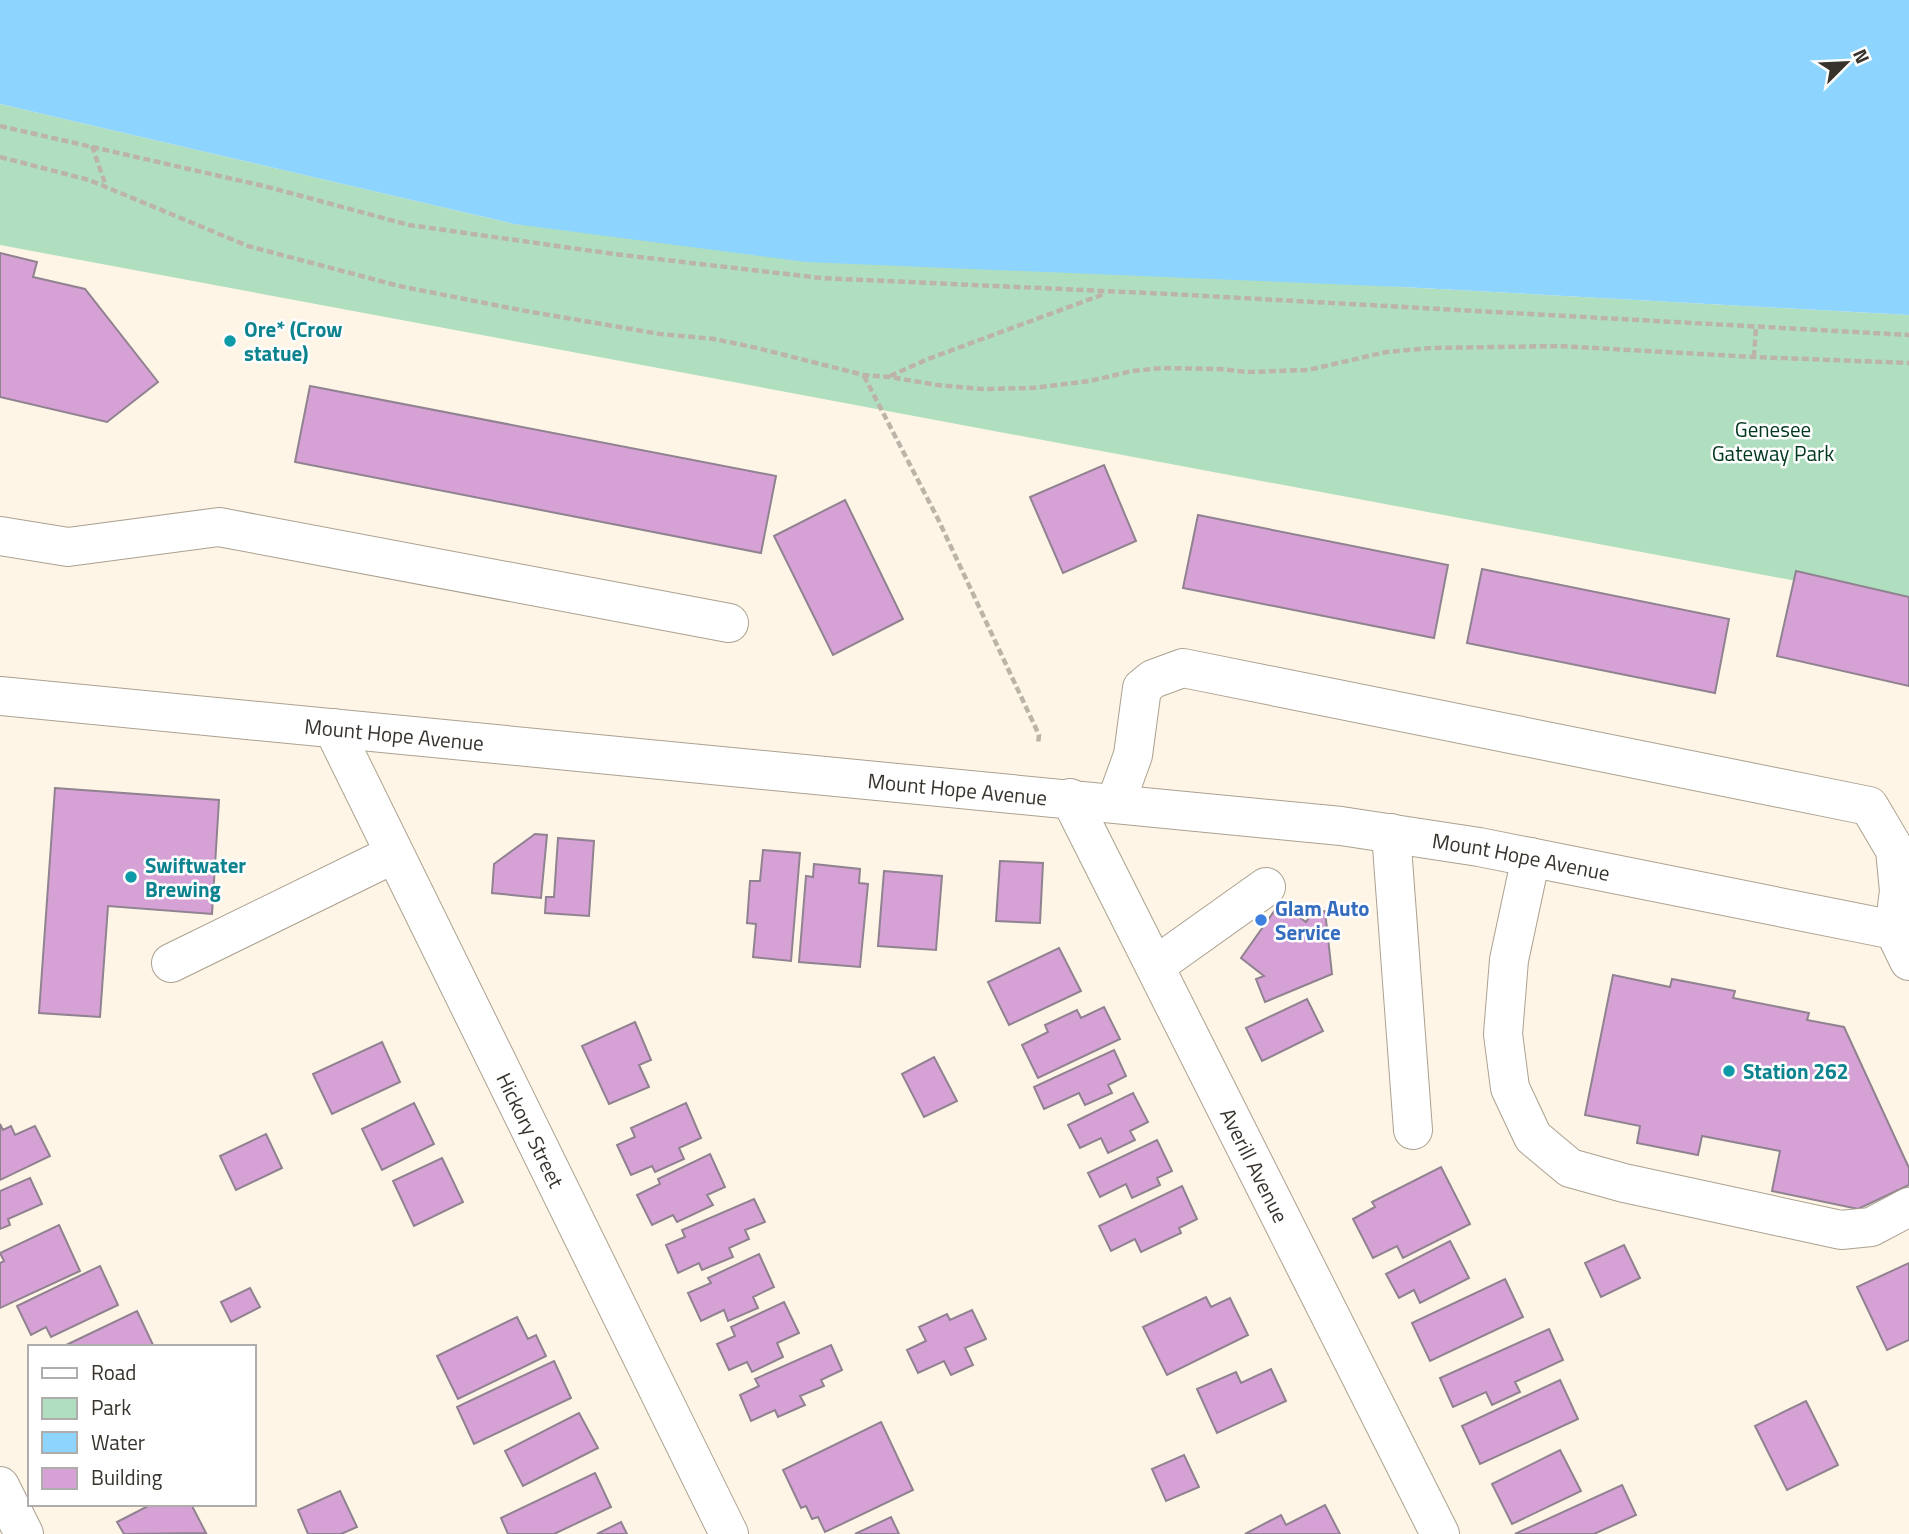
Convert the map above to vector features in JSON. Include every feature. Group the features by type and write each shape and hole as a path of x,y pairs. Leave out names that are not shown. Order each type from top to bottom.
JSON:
{"main road":[{"path":"0,536 68,547 219,527 729,623"},
{"path":"1116,802 1133,755 1142,688 1153,679 1183,668 1869,807 1895,850 1904,941"},
{"name":"Mount Hope Avenue","path":"0,696 1116,802 1391,833 1531,858 1904,941"},
{"name":"Hickory Street","path":"333,728 729,1534"},
{"name":"Averill Avenue","path":"1070,798 1440,1534"},
{"path":"1391,833 1413,1130"},
{"path":"171,963 394,854"},
{"path":"1531,858 1509,960 1503,1034 1510,1088 1533,1137 1570,1168 1624,1183 1840,1230 1871,1227 1909,1207"},
{"path":"1155,966 1266,887"},
{"path":"0,1486 24,1534"}],"path":[{"path":"0,125 268,187 409,225 614,254 821,278 1909,335"},
{"path":"92,146 106,187"},
{"path":"0,157 89,180 248,246 399,286 571,319 746,345 864,375 937,385 982,389 1033,387 1090,381 1132,371 1162,368 1274,373 1308,370 1386,352 1431,348 1559,346 1909,363"},
{"path":"890,377 928,359 1108,292"},
{"path":"1754,357 1756,326"},
{"path":"864,375 938,519 1039,736 1038,744"}],"green space":[{"name":"Genesee Gateway Park","path":"0,104 514,224 1402,287 1909,315 1909,602 0,245"}],"water":[{"path":"0,0 1909,0 1909,315 1402,287 806,262 514,224 0,104"}],"building":[{"path":"0,253 37,262 33,277 85,289 158,382 107,422 0,397"},
{"path":"310,386 776,476 761,553 295,462"},
{"path":"1104,465 1136,541 1063,573 1030,497"},
{"path":"845,500 903,619 833,655 774,536"},
{"path":"1198,515 1448,565 1434,638 1183,588"},
{"path":"1482,569 1729,619 1715,693 1467,643"},
{"path":"1796,571 1909,597 1909,686 1777,656"},
{"name":"Swiftwater Brewing","path":"55,788 219,800 212,914 108,906 100,1017 39,1013"},
{"path":"535,834 547,835 541,898 492,893 494,864"},
{"path":"558,838 594,841 589,916 545,913 546,897 554,897"},
{"path":"763,850 800,853 791,961 753,957 756,924 747,923 750,881 760,881"},
{"path":"1000,861 1043,863 1040,923 996,921"},
{"path":"814,864 860,869 859,883 868,884 860,967 799,962 806,876 813,877"},
{"path":"884,871 942,876 936,950 878,946"},
{"path":"1280,903 1306,922 1312,912 1325,911 1332,974 1265,1002 1256,979 1264,976 1241,958"},
{"path":"1059,948 1081,991 1009,1025 988,982"},
{"name":"Station 262","path":"1613,975 1670,987 1672,979 1735,991 1733,998 1809,1013 1807,1020 1844,1027 1909,1168 1909,1185 1858,1209 1772,1191 1780,1151 1702,1136 1698,1155 1637,1143 1640,1126 1585,1115"},
{"path":"1307,999 1323,1031 1262,1061 1246,1028"},
{"path":"1104,1007 1120,1039 1038,1078 1022,1045 1048,1032 1045,1025 1077,1010 1081,1018"},
{"path":"635,1022 651,1060 639,1065 649,1087 609,1104 582,1046"},
{"path":"382,1042 400,1082 332,1114 313,1074"},
{"path":"1114,1050 1126,1076 1108,1085 1112,1093 1085,1105 1079,1093 1044,1109 1034,1087"},
{"path":"934,1057 957,1101 924,1117 902,1074"},
{"path":"1133,1093 1148,1122 1130,1131 1135,1140 1108,1153 1101,1138 1080,1148 1068,1125"},
{"path":"414,1103 434,1144 382,1170 362,1129"},
{"path":"686,1103 701,1138 679,1148 684,1159 655,1172 652,1166 631,1175 617,1145 635,1137 631,1128"},
{"path":"0,1124 3,1130 11,1126 15,1135 35,1126 50,1156 0,1180"},
{"path":"266,1134 282,1168 236,1190 220,1156"},
{"path":"1157,1140 1172,1171 1157,1178 1160,1185 1132,1198 1126,1184 1100,1197 1088,1173"},
{"path":"710,1154 725,1187 707,1195 713,1205 677,1222 673,1215 652,1225 637,1195 660,1184 658,1179"},
{"path":"442,1158 463,1202 414,1226 393,1181"},
{"path":"1441,1167 1470,1224 1403,1258 1397,1246 1373,1258 1353,1219 1375,1207 1372,1202"},
{"path":"30,1178 42,1204 8,1219 10,1225 0,1229 0,1191"},
{"path":"1182,1186 1197,1219 1179,1228 1181,1233 1141,1252 1135,1239 1111,1251 1099,1226"},
{"path":"754,1199 765,1222 745,1230 749,1239 729,1248 733,1257 702,1270 699,1263 678,1273 666,1245 685,1237 682,1230"},
{"path":"59,1225 80,1271 0,1308 0,1263 4,1261 0,1253"},
{"path":"1450,1241 1469,1278 1420,1303 1414,1290 1399,1298 1386,1274"},
{"path":"1624,1245 1640,1278 1601,1297 1585,1263"},
{"path":"759,1254 774,1287 753,1297 758,1308 728,1321 724,1310 701,1321 688,1293 711,1283 708,1278"},
{"path":"1909,1263 1909,1340 1887,1350 1857,1287"},
{"path":"100,1266 118,1305 51,1337 46,1327 31,1335 17,1306"},
{"path":"1505,1279 1523,1317 1430,1361 1412,1323"},
{"path":"250,1288 260,1307 231,1322 221,1302"},
{"path":"1206,1297 1211,1307 1230,1298 1248,1335 1167,1375 1143,1327"},
{"path":"784,1302 799,1333 777,1343 783,1357 752,1372 747,1362 729,1370 717,1344 735,1336 731,1327"},
{"path":"972,1310 986,1339 965,1348 973,1365 951,1375 944,1361 918,1373 907,1350 926,1341 919,1327 947,1314 950,1320"},
{"path":"137,1311 153,1345 66,1345"},
{"path":"517,1317 528,1339 536,1335 546,1356 458,1399 437,1356"},
{"path":"1549,1329 1563,1360 1515,1382 1520,1392 1492,1405 1486,1392 1453,1407 1440,1378"},
{"path":"831,1345 842,1370 821,1380 824,1386 800,1396 805,1405 778,1417 775,1410 751,1421 740,1395 759,1386 755,1379"},
{"path":"554,1361 571,1398 474,1444 457,1407"},
{"path":"1271,1369 1286,1401 1217,1433 1197,1389 1236,1372 1241,1383"},
{"path":"1560,1380 1578,1419 1480,1464 1462,1426"},
{"path":"1806,1401 1838,1465 1787,1490 1755,1426"},
{"path":"579,1413 598,1448 523,1486 505,1451"},
{"path":"881,1422 913,1490 825,1532 818,1517 812,1519 806,1506 801,1508 783,1470"},
{"path":"1560,1450 1581,1491 1512,1524 1492,1484"},
{"path":"1184,1455 1199,1487 1166,1501 1152,1469"},
{"path":"595,1473 611,1507 554,1534 508,1534 501,1518"},
{"path":"1622,1485 1636,1515 1594,1534 1515,1534"},
{"path":"340,1491 357,1527 341,1534 308,1534 298,1510"},
{"path":"1325,1505 1340,1534 1245,1534 1281,1515 1286,1525"},
{"path":"148,1506 192,1506 206,1533 124,1534 117,1522"},
{"path":"891,1517 899,1534 855,1534"},
{"path":"621,1522 627,1534 597,1534"}],"place":[{"name":"Ore* (Crow statue)","path":"230,341"},
{"name":"Swiftwater Brewing","path":"131,877"},
{"name":"Glam Auto Service","path":"1261,920"},
{"name":"Station 262","path":"1729,1071"}]}
